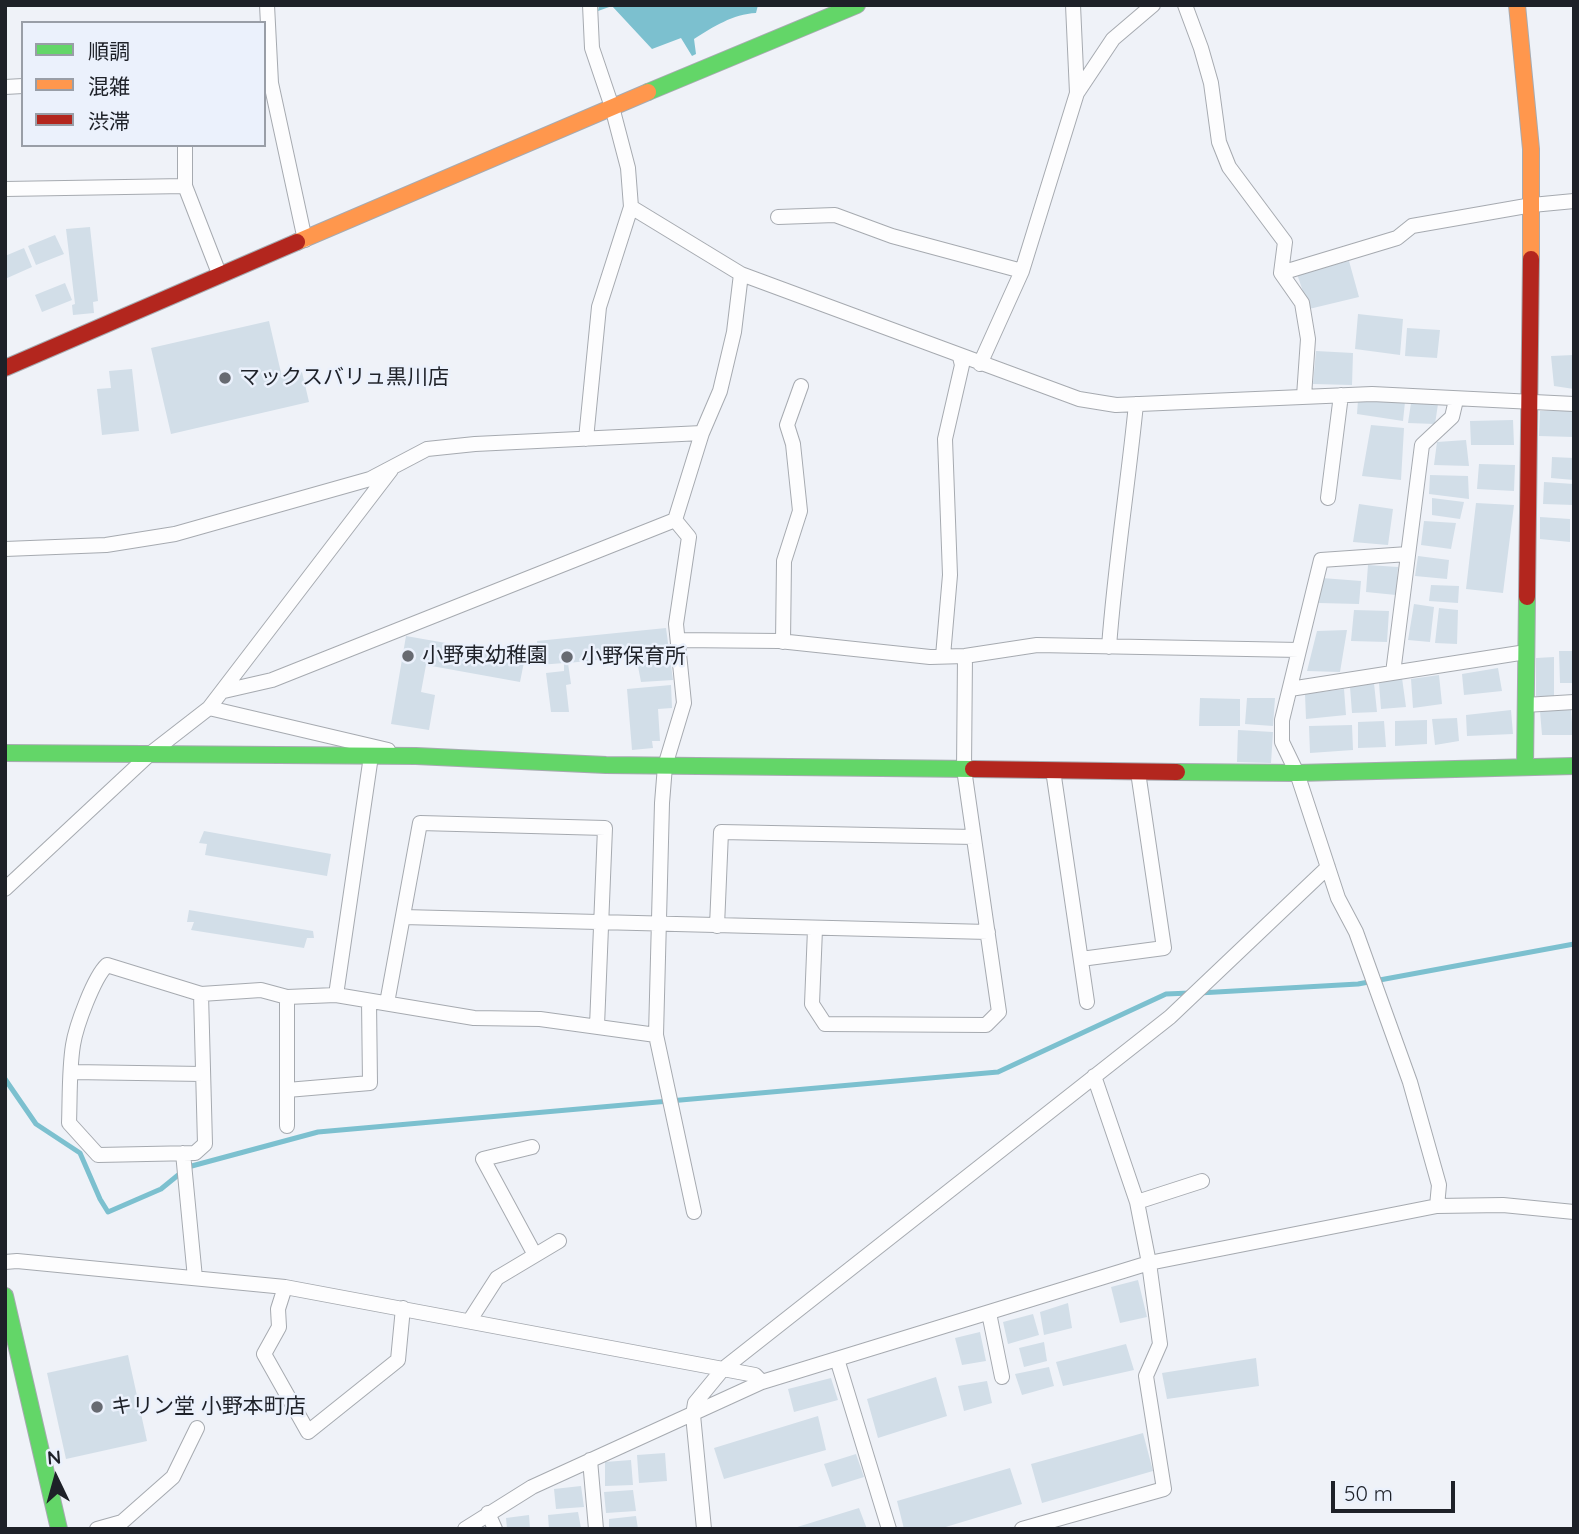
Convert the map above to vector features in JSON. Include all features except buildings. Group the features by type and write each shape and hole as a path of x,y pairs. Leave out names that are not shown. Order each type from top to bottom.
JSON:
{"street":[{"path":"267,5 267,83 305,240"},
{"path":"586,439 599,307 631,207 628,168 612,107 592,48 590,5"},
{"path":"5,368 612,107 857,5"},
{"path":"1073,5 1077,93"},
{"path":"980,364 1022,271 1077,93 1113,39 1153,5"},
{"path":"1185,5 1211,83 1219,142 1229,167 1285,242 1281,273 1302,303 1308,339 1304,396"},
{"path":"1517,5 1531,149 1532,205 1525,767"},
{"path":"185,147 185,186 220,276"},
{"path":"5,189 185,186"},
{"path":"1281,273 1397,238 1412,226 1532,205 1574,201"},
{"path":"631,207 741,274 960,357 1079,398 1116,405 1373,394 1574,404"},
{"path":"778,217 835,215 892,236 1022,271"},
{"path":"675,520 702,433 720,391 734,332 741,274"},
{"path":"943,656 950,575 945,439 962,365 960,357"},
{"path":"783,642 784,561 800,511 793,444 787,425 801,386"},
{"path":"1328,498 1341,395"},
{"path":"1392,673 1422,445 1452,417 1456,400"},
{"path":"1109,647 1113,582 1129,478 1136,404"},
{"path":"5,549 106,544 175,534 369,480 427,450 475,444 702,433"},
{"path":"5,889 151,753 209,708 393,467"},
{"path":"675,520 689,537 676,624 684,703 665,766 656,1035 694,1212"},
{"path":"224,691 272,680 675,520"},
{"path":"1408,554 1321,560 1282,720 1282,742 1297,773 1338,898 1356,932 1410,1082 1439,1185 1437,1206"},
{"path":"678,640 783,642 943,656 965,656 1037,645 1299,650"},
{"path":"1290,689 1526,652"},
{"path":"815,929 812,1004 825,1024 986,1025 999,1012 964,769 965,656"},
{"path":"1525,705 1574,702"},
{"path":"209,708 416,756"},
{"path":"5,753 416,756 665,766 1138,772 1297,773 1574,766"},
{"path":"335,995 371,756"},
{"path":"1053,770 1087,1002"},
{"path":"1081,959 1164,948 1138,772"},
{"path":"387,1003 420,823 605,828 597,1026"},
{"path":"717,926 721,832 974,837"},
{"path":"704,1529 693,1415 695,1403 723,1369 1170,1017 1328,867"},
{"path":"403,917 988,932"},
{"path":"201,994 205,1144 195,1153 97,1155 69,1123 73,1044 98,974 107,965 201,994 261,990 287,997 335,995 474,1018 540,1019 656,1035"},
{"path":"287,997 287,1126"},
{"path":"287,1090 370,1083 369,1000"},
{"path":"72,1072 203,1074"},
{"path":"1023,1529 1164,1489 1146,1377 1160,1344 1149,1263 1137,1202 1094,1076"},
{"path":"532,1147 483,1159 535,1255"},
{"path":"183,1153 195,1278"},
{"path":"1137,1202 1202,1181"},
{"path":"465,1529 532,1487 762,1382 1149,1263 1437,1206 1503,1205 1574,1212"},
{"path":"470,1320 497,1279 558,1241"},
{"path":"5,1262 285,1287 755,1375 762,1382"},
{"path":"285,1287 278,1309 279,1327 264,1354 308,1432 398,1360 402,1308"},
{"path":"5,1296 60,1529"},
{"path":"989,1313 1002,1377"},
{"path":"837,1359 889,1529"},
{"path":"97,1529 122,1522 173,1476 197,1428"},
{"path":"590,1460 596,1529"},
{"path":"488,1513 495,1529"}],"water":[{"path":"599,5 758,5 756,13 731,19 694,39 696,54 692,56 681,38 652,49 612,6 598,11"}],"waterway":[{"path":"1199,993 1358,984 1574,944"},
{"path":"5,1079 36,1124 80,1153 108,1212 161,1189 188,1167 318,1132 998,1072 1166,994 1190,993"}],"traffic: fast":[{"path":"648,92 857,5"},
{"path":"1525,767 1527,597"},
{"path":"5,753 416,756 606,765 973,769"},
{"path":"1177,772 1297,773 1574,766"},
{"path":"5,1296 59,1529"}],"traffic: slow":[{"path":"1517,5 1531,149 1531,259"},
{"path":"297,242 648,92"}],"traffic: jam":[{"path":"5,368 297,242"},
{"path":"1527,597 1531,259"},
{"path":"973,769 1177,772"}],"place":[{"name":"マックスバリュ黒川店","path":"225,378"},
{"name":"小野東幼稚園","path":"408,656"},
{"name":"小野保育所","path":"567,657"},
{"name":"キリン堂 小野本町店","path":"97,1407"}]}
